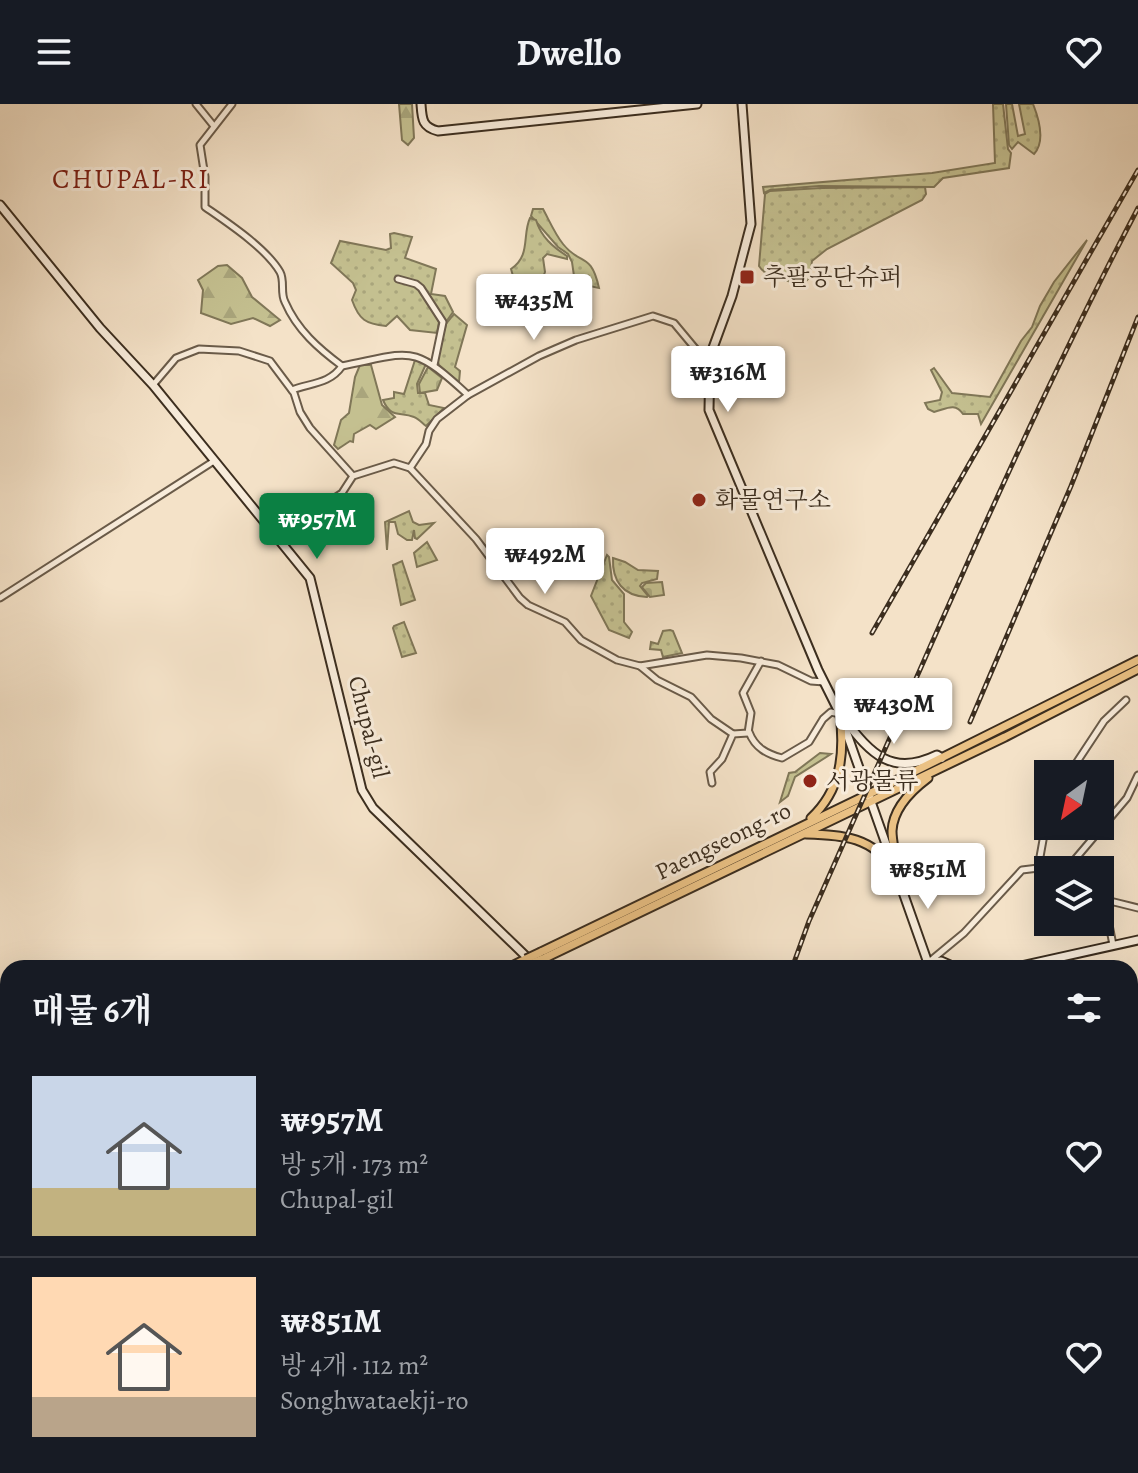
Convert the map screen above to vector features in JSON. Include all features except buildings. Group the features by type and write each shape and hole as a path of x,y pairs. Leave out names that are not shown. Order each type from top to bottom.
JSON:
{"main road":[{"name":"Paengseong-ro","path":"946,761 1138,660"},
{"name":"Paengseong-ro","path":"536,960 1138,669"},
{"path":"802,829 827,801 838,778 842,751 840,714"},
{"path":"896,870 892,833 897,814 919,785 946,761"},
{"path":"802,829 856,839 877,851 896,870"}],"street":[{"path":"196,104 213,125"},
{"path":"232,104 200,145 205,177 205,207 240,234 280,273 284,301 312,344 342,366"},
{"path":"421,104 422,120 428,128 438,131 697,104"},
{"path":"568,104 568,116"},
{"path":"742,104 751,224 732,296 710,356 709,410 840,714 925,960"},
{"name":"Chupal-gil","path":"0,205 100,328 153,385 310,578 362,790 373,808 524,960"},
{"path":"398,279 416,284 443,322 434,365"},
{"path":"410,468 426,444 429,431 437,419 468,395 564,345 653,316 674,323 710,366"},
{"path":"153,385 176,358 199,349 239,351 270,361 292,390 310,428 353,476"},
{"path":"292,390 317,385 338,373 342,366 386,355 406,354 434,365 468,395"},
{"path":"0,598 214,461"},
{"path":"330,501 342,493 353,476 394,463 410,468 476,539 520,598 528,605 565,622 581,640 597,650 640,666 707,655 761,661 778,665 811,681 824,682"},
{"path":"640,666 657,680 691,697 711,719 733,734 748,733 751,713 743,693 761,661"},
{"path":"1078,760 1104,721 1126,700"},
{"path":"748,729 754,743 782,758 809,742 831,712 840,714 871,749 891,762 910,765 937,755 946,761"},
{"path":"712,783 710,772 722,759 733,734"},
{"path":"1081,856 1127,798 1138,775"},
{"path":"934,960 964,933 1022,870 1034,868"},
{"path":"1114,902 1138,908"},
{"path":"1111,936 1113,945"},
{"path":"1047,960 1138,940"}],"green space":[{"path":"399,104 412,104 414,138 408,145 402,140"},
{"path":"993,104 1003,104 1011,153 1009,168 943,178 934,187 819,186 764,193 763,187 932,173 995,163"},
{"path":"1006,104 1012,104 1018,136 1025,134 1019,104 1033,104 1041,136 1034,154 1018,142 1012,149 1009,145"},
{"path":"925,187 926,194 922,200 827,249 812,261 810,277 804,283 773,277 759,266 765,194 770,191"},
{"path":"533,209 543,209 563,244 589,264 599,288 575,283 568,254 531,216"},
{"path":"530,218 536,220 548,241 567,256 567,259 547,254 543,258 545,272 542,280 572,287 571,291 513,276 511,269 524,252"},
{"path":"390,234 412,237 405,258 436,269 431,294 445,296 453,312 446,322 427,294 439,322 437,333 410,330 397,316 386,326 364,320 352,300 356,290 353,283 331,263 340,241 386,250 391,248"},
{"path":"1087,240 981,424 978,414 963,414 953,407 934,412 928,409 925,403 940,400 942,392 931,370 934,368 952,393 990,397 1032,327 1054,282"},
{"path":"227,265 242,278 252,297 280,320 270,326 253,318 231,324 201,313 203,290 198,280 218,266"},
{"path":"454,314 467,325 455,367 460,371 459,382 439,365 437,359 446,324"},
{"path":"415,360 426,364 417,384 418,393 425,393 429,405 444,408 426,426 414,417 389,410 383,400 394,398 394,392 404,394"},
{"path":"360,365 371,365 382,405 395,417 376,429 370,425 354,434 353,442 338,449 334,445 341,420 349,413"},
{"path":"428,367 442,378 437,390 420,393 419,384"},
{"path":"409,511 413,522 419,525 434,523 417,539 414,530 412,540 407,540 398,534 395,522 389,522 387,550 385,522"},
{"path":"427,542 437,560 417,567 414,553"},
{"path":"607,555 612,580 624,594 624,622 632,632 629,638 609,630 591,596"},
{"path":"613,558 638,570 658,571 657,579 640,586 647,597 631,594 621,586 615,574"},
{"path":"402,561 415,600 401,605 393,565"},
{"path":"662,582 664,595 650,597 642,587 646,583"},
{"path":"404,622 416,653 402,657 393,628"},
{"path":"670,630 682,653 663,657 661,650 650,649 651,642 658,644 663,631"},
{"path":"820,753 831,754 795,777 788,796 780,802 789,773 795,772"}],"railway":[{"path":"872,633 1138,170"},
{"path":"795,960 809,921 1009,473 1138,208"},
{"path":"970,722 1071,486 1138,317"}],"place":[{"name":"추팔공단슈퍼","path":"747,277"},
{"name":"화물연구소","path":"699,500"},
{"name":"서광물류","path":"810,781"}],"district":[{"name":"CHUPAL-RI","path":"131,179"}]}
